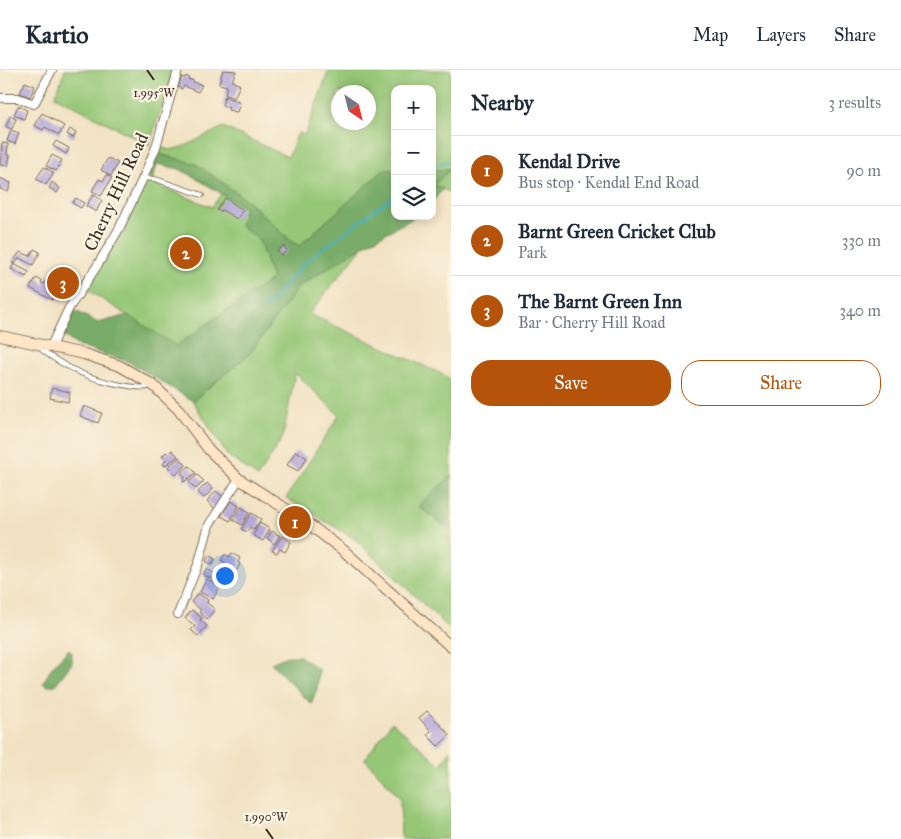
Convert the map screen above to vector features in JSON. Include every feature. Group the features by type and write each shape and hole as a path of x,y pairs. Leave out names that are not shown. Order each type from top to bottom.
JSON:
{"main road":[{"path":"0,336 84,354 120,366 153,385 179,410 209,450 239,479 302,518 343,550 451,647"}],"street":[{"path":"0,98 18,98 34,104 52,70"},
{"name":"Cherry Hill Road","path":"51,346 69,308 119,229 143,178 157,145 178,70"},
{"path":"178,614 199,562 209,525 239,479"}],"lane":[{"path":"143,178 155,179 202,195"},
{"path":"36,343 46,354 89,377 135,387 148,388 153,385"}],"green space":[{"path":"65,70 174,70 149,145 55,96"},
{"path":"329,70 451,70 451,193 436,186 436,182 450,169 436,170 436,85 391,85 391,170 386,168 299,246 292,242 249,202 196,164 156,153 159,147 170,150 185,146 223,127 288,157 298,133 305,135"},
{"path":"156,153 196,164 249,202 292,242 299,246 386,168 391,170 391,220 410,220 364,245 299,286 250,353 193,401 129,362 78,346 64,336 74,310 98,323 128,315 176,346 272,279 259,240 240,225 245,208 179,169 157,164 154,176 147,175"},
{"path":"451,169 436,182 436,170"},
{"path":"147,175 154,176 152,183 212,207 221,194 245,208 240,225 259,240 272,279 176,346 86,289"},
{"path":"436,186 443,189 436,197"},
{"path":"364,245 309,314 444,375 451,381 451,630 355,539 286,498 339,415 295,373 283,437 258,477 227,455 193,401 250,353 299,286"},
{"path":"451,476 451,531 418,506"},
{"path":"69,649 72,653 72,663 55,685 47,686 43,683 52,667"},
{"path":"287,656 300,656 319,670 317,689 311,704 271,663"},
{"path":"392,722 441,765 451,749 451,839 401,839 400,798 365,759"}],"building":[{"path":"223,70 236,71 232,81 240,85 234,98 225,94 227,86 219,84"},
{"path":"186,76 193,82 202,85 198,92 184,86 182,89 178,87 182,77 185,78"},
{"path":"25,82 35,86 30,97 20,93"},
{"path":"225,96 240,103 237,112 228,110 229,108 222,105"},
{"path":"18,106 27,110 24,119 14,115"},
{"path":"42,113 64,126 59,135 45,127 43,130 34,125"},
{"path":"10,116 16,119 12,129 6,127"},
{"path":"70,129 76,133 73,138 67,134"},
{"path":"11,130 19,133 15,144 7,141"},
{"path":"56,141 69,148 66,154 53,146"},
{"path":"2,143 8,144 7,155 10,155 8,166 0,165"},
{"path":"52,155 62,160 56,171 46,166"},
{"path":"108,158 118,163 111,176 101,170"},
{"path":"126,158 131,161 127,169 122,167"},
{"path":"44,167 54,173 46,185 36,179"},
{"path":"107,175 112,178 101,196 92,191 99,179 103,181"},
{"path":"0,178 11,183 8,192 0,189"},
{"path":"52,182 60,188 57,193 49,188"},
{"path":"93,195 102,200 96,212 86,206"},
{"path":"76,198 84,203 81,208 72,203"},
{"path":"225,198 243,210 237,219 222,210 221,212 217,210"},
{"path":"284,246 287,251 281,255 277,251"},
{"path":"34,249 40,252 33,265 19,258 15,264 12,263 20,252 30,256"},
{"path":"14,264 29,272 26,277 11,269"},
{"path":"67,266 75,270 75,272 62,300 54,295 52,300 30,288 36,278 44,284 49,275 54,278 50,286 59,291 62,286 55,282 59,274 61,276"},
{"path":"52,388 70,392 68,402 50,398"},
{"path":"84,406 102,413 98,423 80,416"},
{"path":"172,450 178,456 165,466 163,464 166,460 162,456"},
{"path":"296,451 307,458 298,471 287,465"},
{"path":"179,457 186,465 176,475 168,467"},
{"path":"189,466 196,473 184,482 185,477 181,473"},
{"path":"197,475 204,481 196,489 189,482"},
{"path":"207,483 213,489 204,498 198,492"},
{"path":"216,491 223,497 215,509 207,501"},
{"path":"231,501 239,506 230,521 221,516"},
{"path":"241,507 249,512 242,525 233,520"},
{"path":"251,513 261,519 254,530 250,527 247,532 241,529"},
{"path":"260,523 270,529 263,541 253,535"},
{"path":"272,531 280,536 274,544 267,538"},
{"path":"282,536 291,542 285,552 280,549 277,553 272,551"},
{"path":"232,553 240,558 238,562 240,564 236,571 221,560 225,554 229,557"},
{"path":"209,555 215,559 212,565 206,561"},
{"path":"220,566 229,570 222,584 203,575 206,569 216,574"},
{"path":"207,579 220,586 213,599 200,592"},
{"path":"198,593 208,600 207,603 215,609 207,619 199,612 201,610 191,602"},
{"path":"192,610 202,618 200,620 207,626 198,636 191,630 195,626 185,618"},
{"path":"427,711 450,735 438,746 427,735 431,731 419,718"}],"waterway":[{"path":"436,165 451,161"},
{"path":"262,303 268,306 305,262 391,198"}],"place":[{"name":"Barnt Green Cricket Club","path":"186,253"},
{"name":"The Barnt Green Inn","path":"63,283"},
{"name":"Kendal Drive","path":"295,522"}]}
